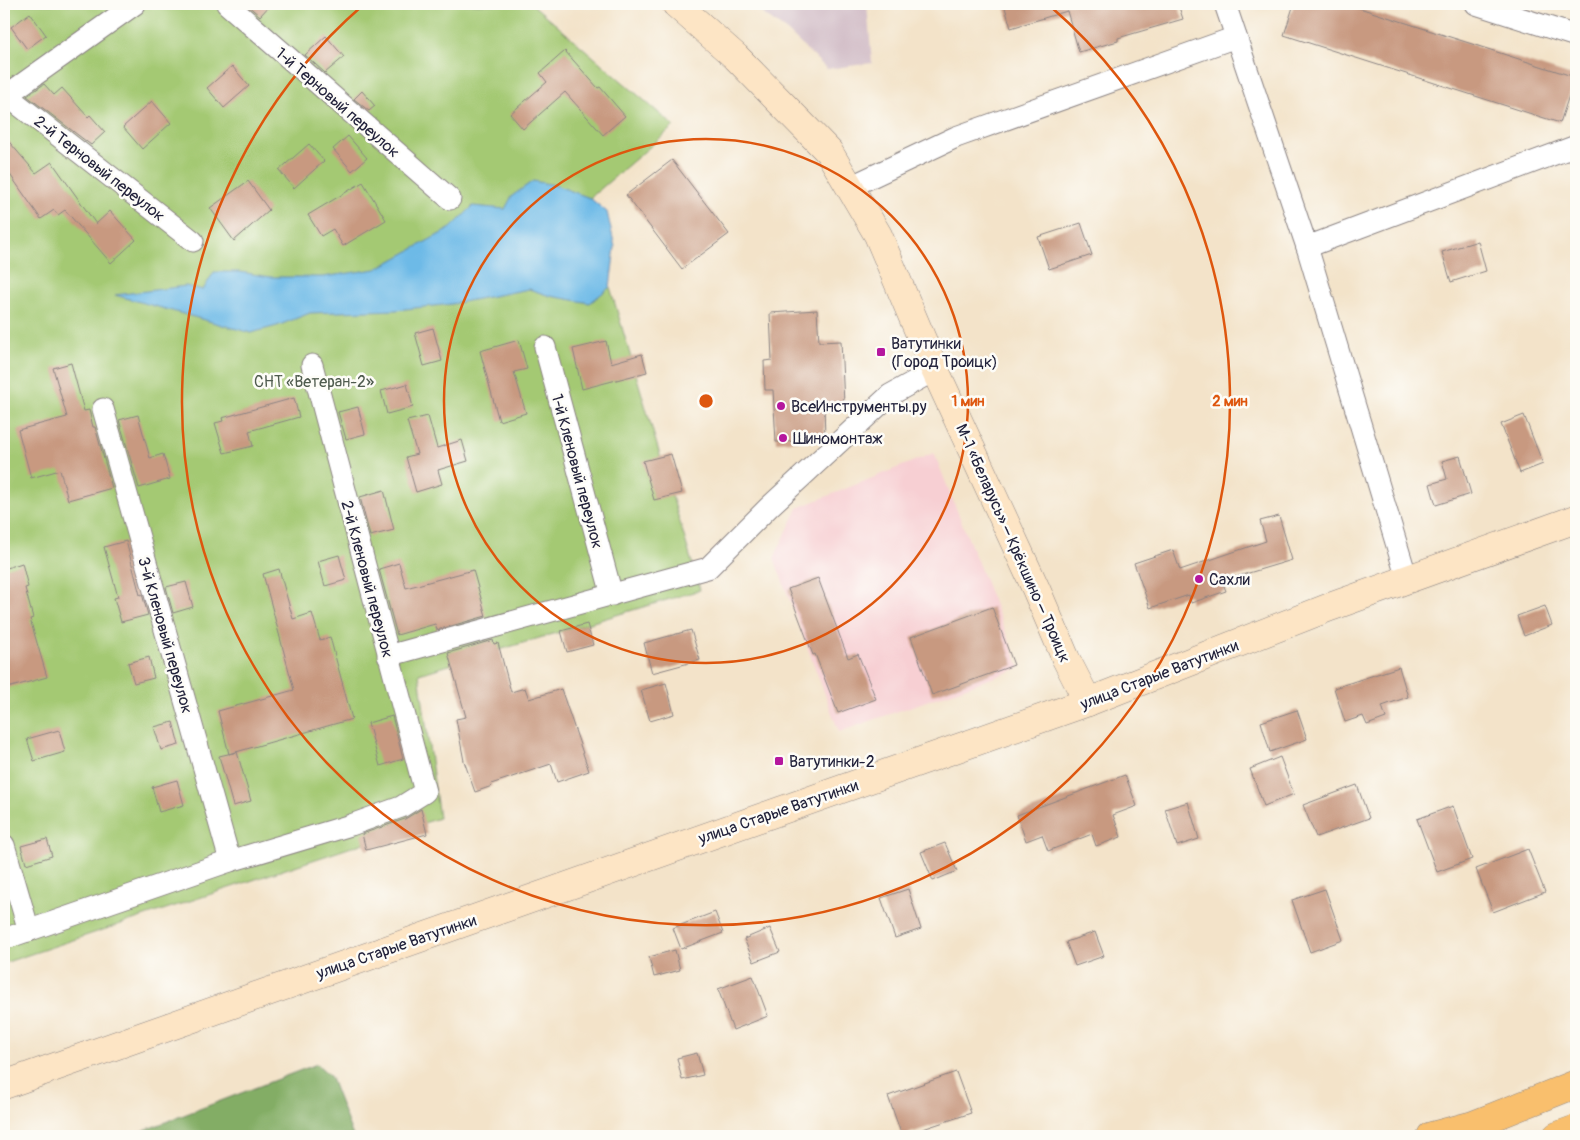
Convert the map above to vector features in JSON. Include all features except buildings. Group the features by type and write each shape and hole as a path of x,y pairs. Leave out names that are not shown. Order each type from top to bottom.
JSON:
{"highway":[{"path":"1431,1136 1473,1125 1576,1084"},
{"path":"1557,1136 1576,1129"}],"main road":[{"name":"М-1 «Беларусь» – Крёкшино – Троицк","path":"676,4 736,57 829,152 878,235 935,370 1066,659 1088,702"},
{"name":"улица Старые Ватутинки","path":"4,1084 1088,702 1330,607 1576,519"}],"street":[{"path":"5,96 135,4"},
{"name":"1-й Терновый переулок","path":"227,4 450,199"},
{"path":"1226,4 1307,248 1407,579"},
{"path":"1476,4 1576,36"},
{"path":"850,188 956,137 1236,37"},
{"name":"2-й Терновый переулок","path":"5,96 193,241"},
{"path":"1307,248 1576,146"},
{"name":"1-й Кленовый переулок","path":"545,347 612,595"},
{"name":"2-й Кленовый переулок","path":"230,861 351,825 401,807 425,792 312,365"},
{"path":"388,656 708,568 769,506 890,395 935,370"},
{"name":"3-й Кленовый переулок","path":"103,409 230,861"},
{"path":"4,844 29,931"},
{"path":"4,939 230,861"}],"shaded area":[{"path":"749,4 867,4 872,63 827,69 787,31"},
{"path":"934,453 1020,668 839,732 774,558 798,508"}],"green space":[{"name":"СНТ «Ветеран-2»","path":"4,4 532,4 674,126 590,198 610,287 700,590 419,674 439,818 4,963"},
{"path":"317,1064 330,1076 353,1136 129,1136"}],"water":[{"path":"533,181 555,185 590,198 607,212 615,247 610,287 590,303 550,296 529,289 452,304 396,310 310,313 277,326 251,333 115,295 186,286 203,290 214,272 240,272 270,277 323,277 376,269 451,228 473,206 505,209 512,196"}],"place":[{"name":"Ватутинки (Город Троицк)","path":"881,352"},
{"name":"ВсеИнструменты.ру","path":"781,406"},
{"name":"Шиномонтаж","path":"783,438"},
{"name":"Сахли","path":"1199,579"},
{"name":"Ватутинки-2","path":"779,761"}]}
